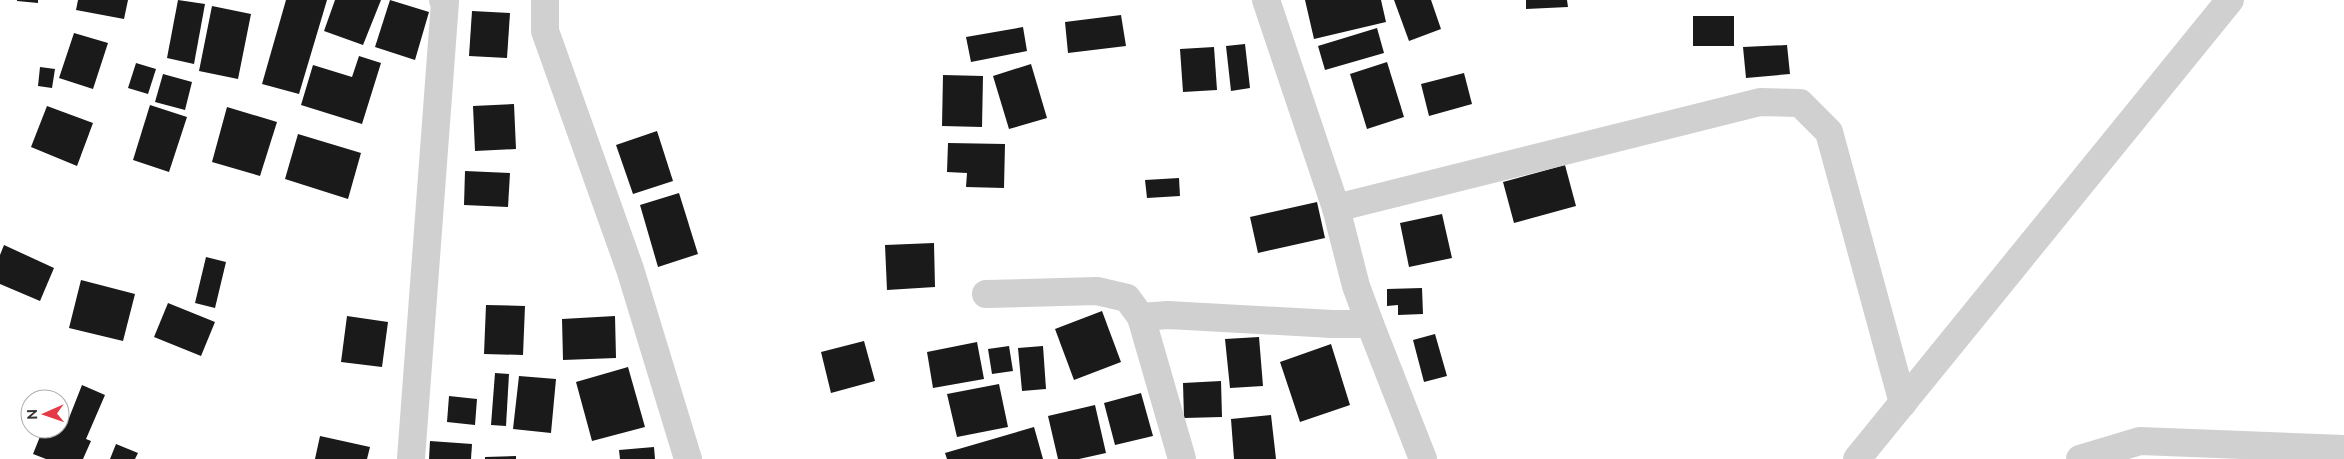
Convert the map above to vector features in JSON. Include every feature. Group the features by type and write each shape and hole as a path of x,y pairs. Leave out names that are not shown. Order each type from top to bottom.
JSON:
{"street":[{"path":"410,459 445,2 443,0"},
{"path":"545,0 545,31 630,269 688,459"},
{"path":"1266,0 1336,208 1356,286 1423,459"},
{"path":"1857,459 2230,0"},
{"path":"1336,208 1760,102 1800,103 1828,132 1903,403"},
{"path":"986,294 1097,291 1126,298 1141,317 1182,459"},
{"path":"1141,317 1168,315 1332,324 1370,324"},
{"path":"2080,459 2140,441 2344,449"}],"building":[{"path":"38,0 38,3 17,1"},
{"path":"78,0 128,0 124,19 76,10"},
{"path":"178,0 205,4 194,64 167,58"},
{"path":"286,0 327,0 299,94 262,84"},
{"path":"335,0 381,0 363,45 324,31"},
{"path":"390,0 429,12 415,60 375,47"},
{"path":"1305,0 1381,0 1386,22 1314,39"},
{"path":"1394,0 1431,0 1441,29 1409,41"},
{"path":"1526,0 1567,0 1568,7 1526,9"},
{"path":"212,6 251,14 238,79 199,71"},
{"path":"472,11 510,13 507,58 469,56"},
{"path":"1121,15 1126,46 1068,53 1065,22"},
{"path":"1693,16 1734,16 1734,46 1693,46"},
{"path":"1023,27 1027,51 971,62 966,37"},
{"path":"1377,28 1384,53 1325,70 1318,46"},
{"path":"74,33 108,43 93,89 59,78"},
{"path":"1245,44 1250,88 1231,91 1226,46"},
{"path":"1787,45 1790,74 1746,78 1743,47"},
{"path":"1214,47 1217,90 1183,92 1180,49"},
{"path":"359,56 381,63 362,124 301,105 313,65 352,77"},
{"path":"1387,62 1404,117 1367,129 1350,74"},
{"path":"136,63 156,69 148,94 128,88"},
{"path":"1031,64 1047,118 1009,129 993,76"},
{"path":"40,67 55,69 52,88 38,86"},
{"path":"1464,73 1472,104 1429,116 1421,84"},
{"path":"163,74 192,82 185,110 155,102"},
{"path":"943,75 983,76 982,127 942,126"},
{"path":"514,104 516,149 475,151 473,106"},
{"path":"150,105 187,117 169,172 133,160"},
{"path":"47,106 93,123 77,166 31,147"},
{"path":"227,107 277,122 260,176 212,162"},
{"path":"657,131 673,181 633,194 616,145"},
{"path":"298,134 361,153 348,199 285,179"},
{"path":"948,143 1005,144 1004,188 966,187 967,173 947,172"},
{"path":"1565,165 1576,206 1514,223 1503,182"},
{"path":"465,171 510,173 508,207 464,205"},
{"path":"1179,178 1180,196 1147,198 1145,180"},
{"path":"679,193 698,254 658,267 640,205"},
{"path":"1317,202 1325,238 1258,253 1250,217"},
{"path":"1442,214 1452,258 1409,267 1400,223"},
{"path":"934,243 935,287 887,290 885,245"},
{"path":"4,245 54,268 40,301 0,284 0,255"},
{"path":"206,257 226,262 215,308 195,303"},
{"path":"81,280 135,294 123,341 69,328"},
{"path":"1422,288 1423,314 1398,315 1398,305 1387,306 1387,289"},
{"path":"168,303 215,322 201,356 154,337"},
{"path":"486,305 525,306 523,355 484,354"},
{"path":"1102,311 1121,362 1074,380 1055,329"},
{"path":"347,316 388,322 382,367 341,362"},
{"path":"615,316 616,358 563,360 562,319"},
{"path":"1435,334 1447,376 1424,382 1413,340"},
{"path":"1259,337 1263,386 1230,388 1225,339"},
{"path":"864,341 875,381 831,393 821,352"},
{"path":"977,342 984,379 933,388 927,352"},
{"path":"1331,344 1350,405 1300,422 1280,362"},
{"path":"1009,346 1013,371 992,374 988,349"},
{"path":"1043,346 1046,389 1022,391 1018,348"},
{"path":"628,367 645,427 592,441 576,382"},
{"path":"495,373 509,374 506,426 491,425"},
{"path":"519,376 556,379 551,433 513,429"},
{"path":"1221,381 1222,417 1184,418 1183,383"},
{"path":"999,384 1008,427 957,437 947,394"},
{"path":"82,385 105,395 86,439 91,441 83,459 46,459 33,454 39,439 70,439 70,415"},
{"path":"1141,393 1153,436 1115,445 1104,403"},
{"path":"449,396 477,399 475,425 447,422"},
{"path":"1095,405 1106,453 1079,459 1058,459 1048,416"},
{"path":"1271,415 1276,459 1234,459 1231,419"},
{"path":"1034,427 1043,459 947,459 945,453"},
{"path":"320,436 370,447 367,459 315,459"},
{"path":"430,441 472,444 471,459 429,459"},
{"path":"116,444 138,453 135,459 110,459"},
{"path":"654,447 655,459 620,459 619,450"},
{"path":"516,456 516,459 485,459 485,457"}]}
